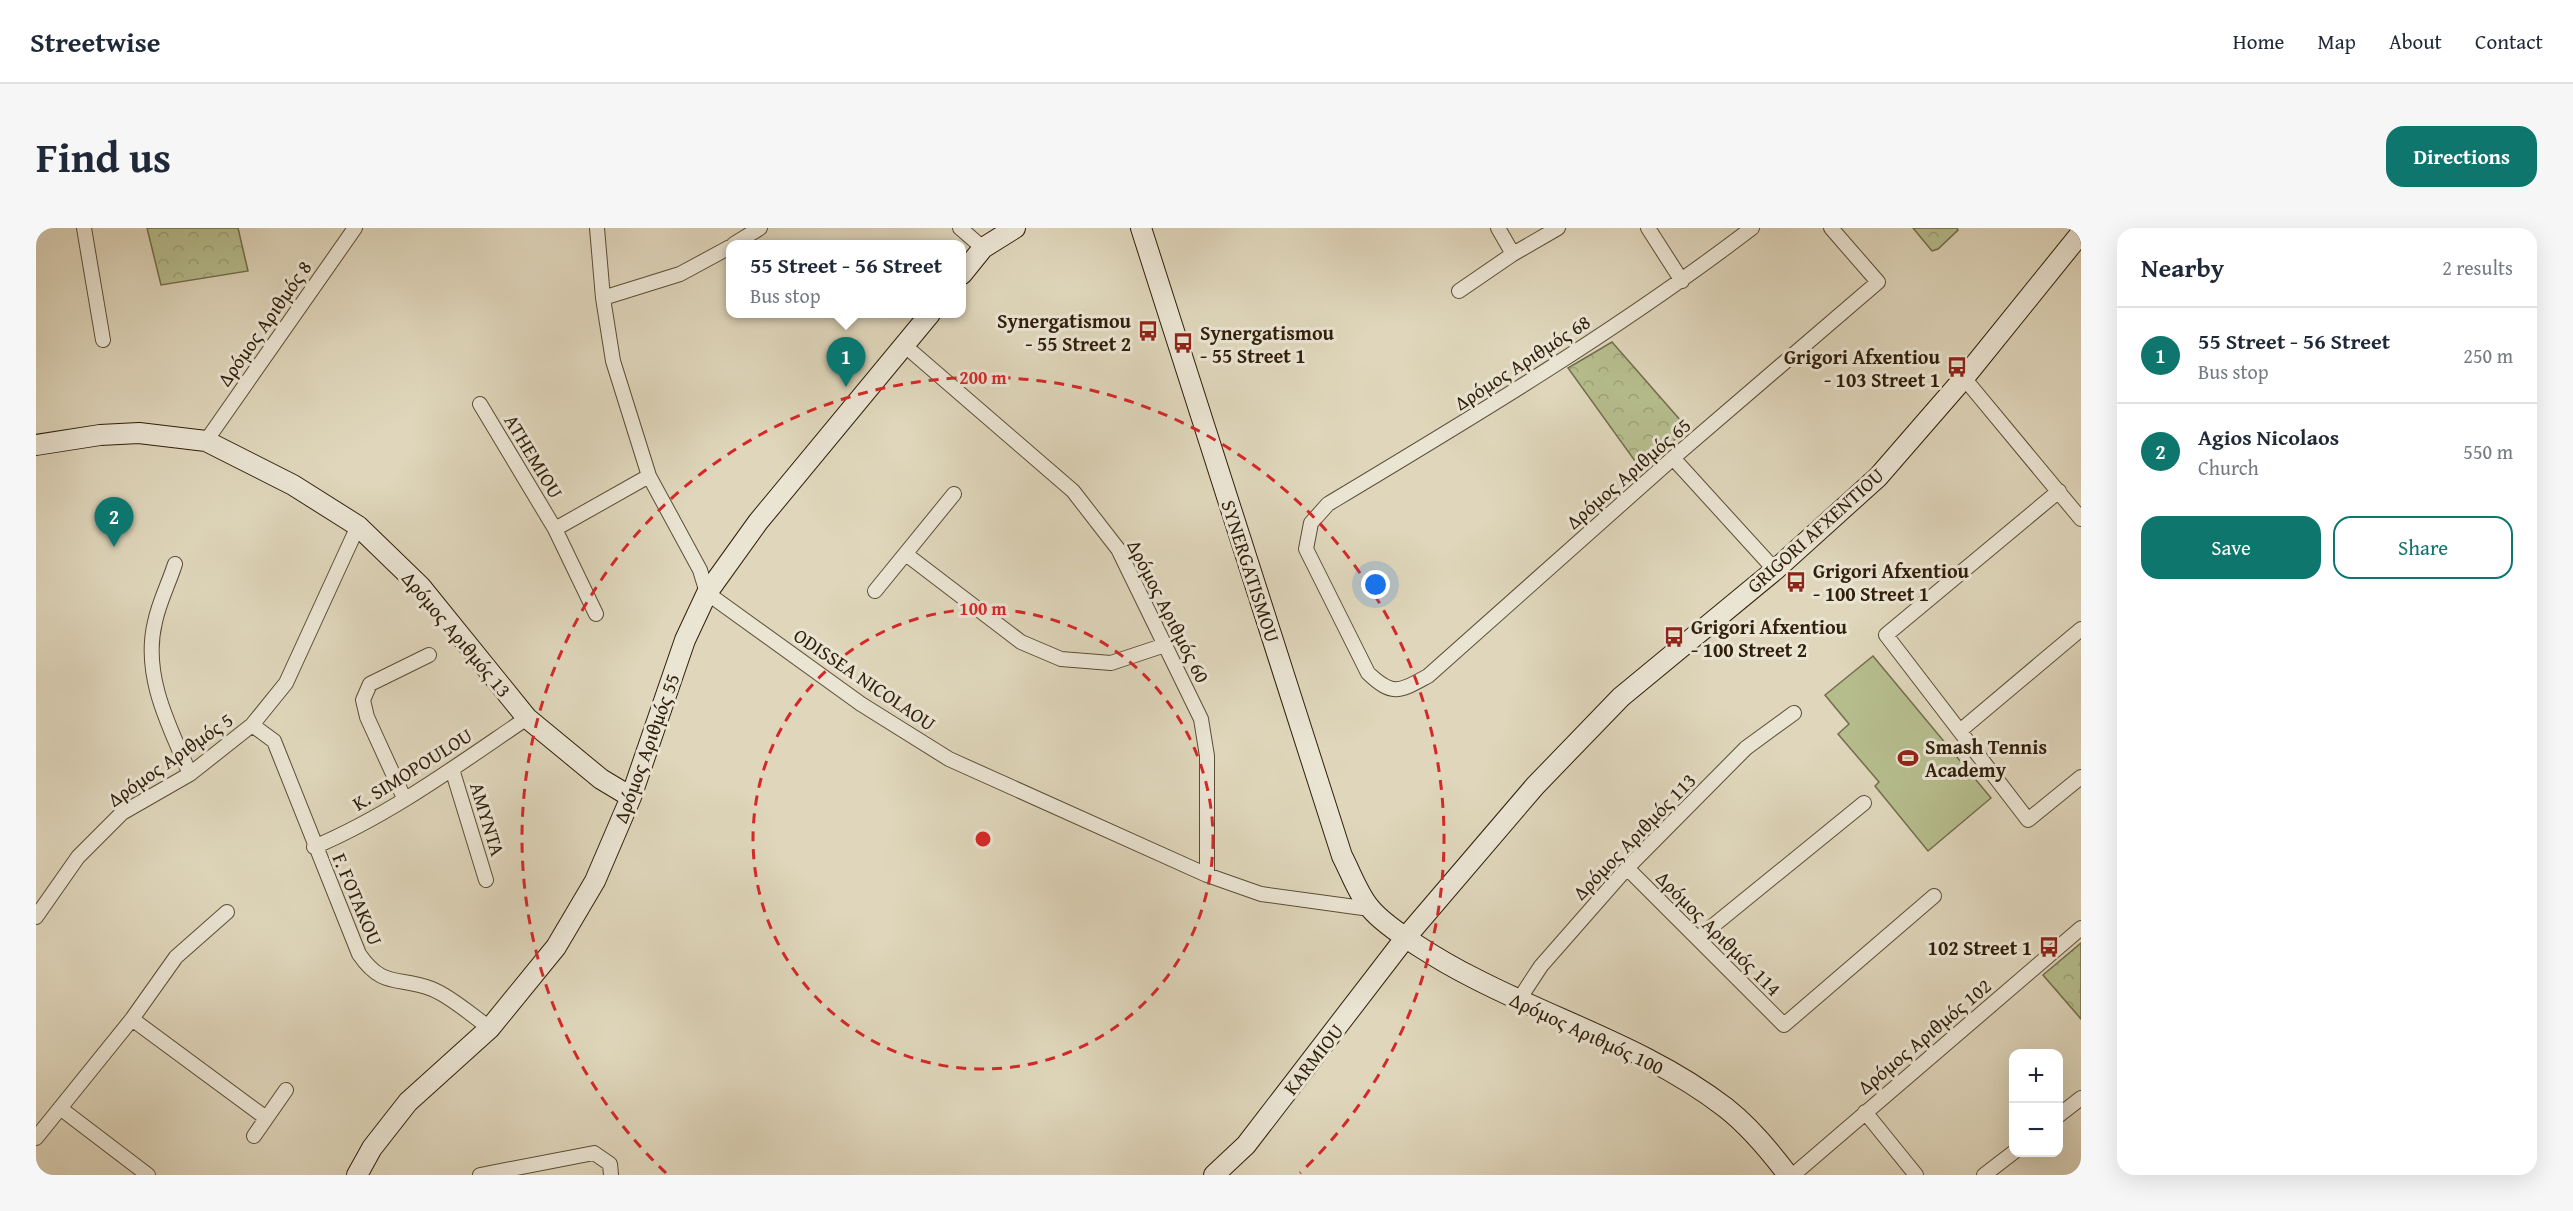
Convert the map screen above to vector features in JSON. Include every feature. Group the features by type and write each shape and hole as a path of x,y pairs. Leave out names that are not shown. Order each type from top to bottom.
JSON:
{"street":[{"path":"84,228 103,340"},
{"name":"Δρόμος Αριθμός 8","path":"206,441 355,228"},
{"path":"597,228 603,298 614,361 650,476 700,570 707,593"},
{"path":"740,240 760,228"},
{"path":"960,228 983,248"},
{"path":"966,269 983,248 1015,228"},
{"name":"SYNERGATISMOU","path":"1141,228 1342,856 1370,909"},
{"path":"1497,228 1513,254"},
{"path":"1459,291 1513,254 1558,228"},
{"path":"1648,228 1682,281"},
{"name":"Δρόμος Αριθμός 68","path":"1402,690 1382,687 1368,673 1306,549 1311,524 1328,504 1512,393 1682,281 1752,228"},
{"name":"Δρόμος Αριθμός 65","path":"1402,690 1428,676 1673,458 1878,282 1831,228"},
{"name":"GRIGORI AFXENTIOU","path":"1406,937 1536,786 1621,698 1774,570 1878,477 1964,378 2081,233"},
{"path":"603,298 680,274 726,249"},
{"name":"Δρόμος Αριθμός 55","path":"357,1175 372,1148 408,1102 490,1028 556,947 595,881 631,796 685,640 707,593 758,522 927,318"},
{"name":"Δρόμος Αριθμός 60","path":"904,345 1073,491 1118,549 1201,719 1207,756 1207,875"},
{"path":"1964,378 2081,519"},
{"name":"ATHEMIOU","path":"480,404 555,528 596,614"},
{"name":"Δρόμος Αριθμός 13","path":"36,445 100,435 139,433 206,441 293,485 358,526 421,587 527,718 602,779 631,796"},
{"path":"1673,458 1774,570"},
{"name":"ATHEMIOU","path":"555,528 650,476"},
{"path":"2059,491 1886,635 2028,820 2081,777"},
{"path":"875,591 907,555 954,495"},
{"name":"Δρόμος Αριθμός 5","path":"36,917 78,857 122,813 190,774 252,725 286,683 358,526"},
{"path":"907,555 1021,642 1061,659 1111,663 1165,645"},
{"path":"176,564 154,622 152,667 162,710 190,774"},
{"name":"ODISSEA NICOLAOU","path":"707,593 861,704 949,759 1207,875 1262,894 1370,909"},
{"path":"1961,730 2081,628"},
{"path":"404,798 367,717 363,700 370,684 429,655"},
{"name":"Δρόμος Αριθμός 113","path":"1518,1001 1541,966 1627,868 1746,748 1794,713"},
{"name":"K. SIMOPOULOU","path":"314,847 346,833 452,769 527,718"},
{"name":"F. FOTAKOU","path":"252,725 274,741 314,847 359,954 368,967 380,977 432,989 490,1028"},
{"name":"AMYNTA","path":"452,769 486,880"},
{"path":"1698,938 1864,803"},
{"name":"Δρόμος Αριθμός 114","path":"1627,868 1784,1025 1934,896"},
{"name":"Δρόμος Αριθμός 100","path":"1370,909 1406,937 1450,966 1518,1001 1637,1053 1706,1094 1728,1110 1764,1144 1788,1175"},
{"path":"36,1138 132,1019 176,957 228,912"},
{"name":"Δρόμος Αριθμός 102","path":"1793,1175 2081,928"},
{"name":"KARMIOU","path":"1214,1175 1246,1144 1406,937"},
{"path":"132,1019 266,1118"},
{"path":"254,1136 286,1090"},
{"path":"2063,1112 2081,1098"},
{"path":"60,1108 148,1175"},
{"path":"1865,1112 1916,1175"},
{"path":"480,1175 594,1153 610,1164 612,1175"},
{"path":"1984,1175 2009,1155"}],"green space":[{"path":"147,228 238,228 248,271 161,285"},
{"path":"1913,228 1957,228 1958,230 1938,249 1932,251"},
{"path":"1612,342 1688,429 1640,468 1568,368"},
{"name":"Smash Tennis Academy","path":"1873,656 1991,798 1928,851 1875,786 1879,782 1838,734 1849,724 1825,695"},
{"path":"2081,943 2081,1019 2043,975"}],"place":[{"name":"Synergatismou - 55 Street 2","path":"1148,331"},
{"name":"Synergatismou - 55 Street 1","path":"1183,343"},
{"name":"Grigori Afxentiou - 103 Street 1","path":"1957,367"},
{"name":"55 Street - 56 Street","path":"846,387"},
{"name":"Agios Nicolaos","path":"114,547"},
{"name":"Grigori Afxentiou - 100 Street 1","path":"1796,582"},
{"name":"Grigori Afxentiou - 100 Street 2","path":"1674,637"},
{"name":"Smash Tennis Academy","path":"1908,758"},
{"name":"102 Street 1","path":"2049,947"}]}
